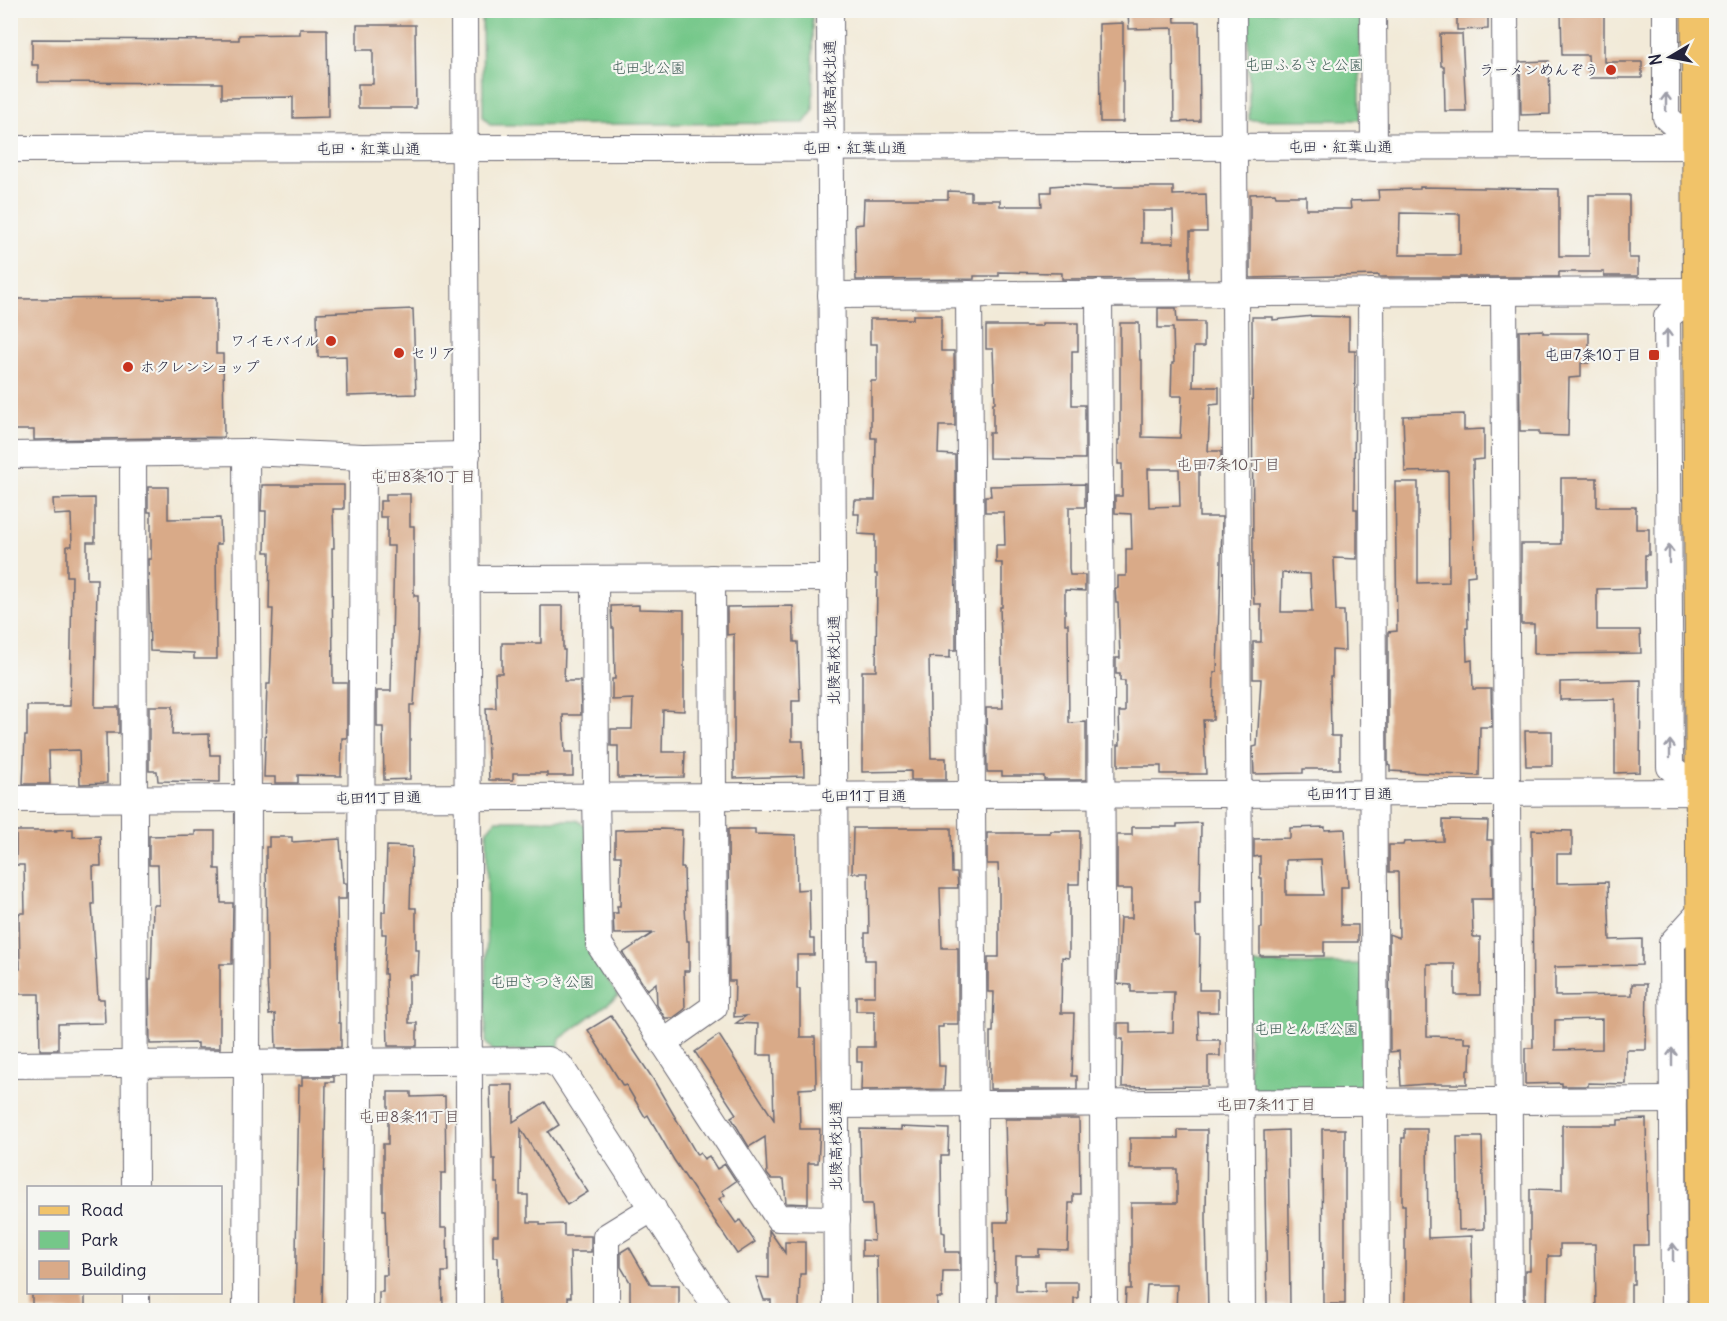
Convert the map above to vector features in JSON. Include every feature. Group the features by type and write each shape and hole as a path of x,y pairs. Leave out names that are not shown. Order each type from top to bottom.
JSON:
{"main road":[{"path":"1698,10 1707,146 1699,291 1709,792 1703,909 1705,1311"}],"street":[{"path":"464,10 470,1311"},
{"name":"北陵高校北通","path":"830,10 837,1311"},
{"path":"1233,10 1242,1311"},
{"path":"1373,10 1374,147"},
{"path":"1505,10 1506,147"},
{"path":"1666,10 1666,117 1707,146"},
{"name":"屯田・紅葉山通","path":"10,149 1707,146"},
{"path":"831,295 1699,291"},
{"path":"1371,292 1376,1311"},
{"path":"1504,292 1510,1311"},
{"path":"1099,293 1104,1311"},
{"path":"969,294 975,1311"},
{"path":"10,455 246,452 363,457 467,455"},
{"path":"246,452 248,799 246,1311"},
{"path":"133,454 135,1186"},
{"path":"359,1311 363,457"},
{"path":"663,1043 714,1007 712,578"},
{"path":"467,579 833,578"},
{"path":"595,579 599,944 778,1218 837,1219"},
{"name":"屯田11丁目通","path":"10,799 1709,792"},
{"path":"1674,1311 1672,943 1703,909"},
{"path":"10,1065 548,1060 560,1066 718,1311"},
{"path":"836,1105 1673,1100"},
{"path":"606,1311 606,1237 653,1208"},
{"path":"136,1294 136,1311"}],"green space":[{"name":"屯田北公園","path":"482,11 812,11 813,111 804,123 490,125 483,116"},
{"name":"屯田ふるさと公園","path":"1248,11 1360,11 1360,120 1249,120"},
{"name":"屯田さつき公園","path":"496,820 577,820 586,826 586,946 618,996 560,1039 558,1050 494,1052 486,1043 487,830"},
{"name":"屯田とんぼ公園","path":"1249,964 1363,964 1364,1094 1249,1094"}],"building":[{"path":"1174,10 1175,22 1199,22 1200,121 1174,122 1173,28 1129,29 1128,12"},
{"path":"1561,11 1604,11 1604,62 1642,62 1642,78 1589,78 1588,55 1562,55"},
{"path":"1488,12 1488,29 1457,30 1457,13"},
{"path":"1123,23 1123,122 1100,122 1099,24"},
{"path":"357,25 415,25 416,108 358,108 358,84 373,84 373,50 357,50"},
{"path":"300,29 327,29 328,117 293,118 293,97 222,98 222,83 38,82 38,65 32,65 32,39 239,40 239,35 300,34"},
{"path":"1440,34 1462,34 1466,111 1445,111 1444,66 1441,66"},
{"path":"1549,61 1550,114 1521,115 1520,62"},
{"path":"1051,186 1173,187 1173,195 1206,194 1207,232 1190,232 1190,278 1062,279 1062,273 999,272 999,276 974,276 974,279 856,280 855,225 863,224 864,199 948,199 948,191 971,192 971,200 1000,200 1000,206 1042,206 1041,192 1051,192","holes":["1142,211 1173,211 1174,243 1142,243"]},
{"path":"1420,187 1559,189 1559,256 1589,256 1589,195 1629,195 1629,258 1638,258 1638,276 1604,276 1604,272 1559,272 1559,277 1379,277 1379,275 1250,278 1250,194 1275,193 1276,196 1306,196 1306,209 1351,209 1350,201 1379,200 1378,190 1420,189","holes":["1400,213 1460,214 1460,255 1399,255"]},
{"path":"216,298 216,354 223,354 224,437 34,440 34,430 12,430 11,299"},
{"path":"1158,308 1176,308 1177,322 1204,322 1204,347 1194,347 1193,387 1219,387 1219,404 1210,405 1208,451 1221,451 1221,467 1200,467 1199,470 1199,517 1222,517 1220,605 1217,672 1214,672 1213,720 1203,720 1206,774 1161,774 1161,766 1118,766 1119,712 1125,712 1125,681 1120,681 1120,674 1116,674 1116,658 1120,658 1118,603 1116,603 1115,588 1118,588 1118,576 1126,576 1126,549 1132,549 1131,514 1115,513 1115,496 1122,496 1122,464 1118,464 1120,323 1139,323 1140,360 1142,360 1142,437 1180,438 1182,396 1171,396 1172,363 1174,363 1173,328 1158,328","holes":["1148,469 1179,469 1180,506 1149,507"]},
{"path":"413,309 416,394 347,396 346,356 318,357 317,313"},
{"path":"913,315 941,315 941,351 954,351 955,426 939,426 938,454 955,455 956,650 950,650 950,658 929,657 931,758 946,758 946,780 911,780 911,771 862,772 862,671 876,671 877,574 875,574 875,535 858,534 859,514 854,514 855,500 875,500 876,438 871,438 871,381 877,381 877,344 870,344 870,319 913,319"},
{"path":"1313,316 1349,317 1349,351 1355,351 1354,509 1357,509 1357,559 1334,558 1336,611 1344,611 1345,651 1332,650 1332,677 1330,677 1331,736 1340,736 1340,769 1303,769 1303,773 1254,774 1253,747 1257,746 1261,679 1253,679 1253,642 1261,642 1261,604 1254,604 1253,574 1252,317 1273,317 1273,320","holes":["1282,573 1310,574 1312,612 1281,612"]},
{"path":"1042,323 1078,323 1078,351 1072,351 1072,405 1085,405 1085,459 989,458 989,433 993,433 993,403 995,403 993,349 986,349 986,326 1042,326"},
{"path":"1543,330 1543,333 1589,333 1589,363 1581,363 1581,377 1569,378 1568,436 1539,435 1539,431 1520,431 1519,331"},
{"path":"1464,414 1464,430 1484,429 1484,459 1473,460 1475,575 1467,576 1467,661 1472,660 1473,689 1491,689 1492,727 1480,727 1479,776 1390,771 1388,765 1388,632 1397,631 1395,482 1418,482 1418,583 1449,582 1448,471 1405,472 1403,416"},
{"path":"1561,478 1597,478 1597,507 1636,507 1636,529 1649,529 1649,555 1645,555 1645,588 1597,589 1597,630 1640,630 1641,653 1534,654 1534,624 1521,624 1521,544 1561,544"},
{"path":"1085,484 1085,507 1069,507 1069,568 1070,575 1085,575 1085,591 1065,590 1065,624 1068,624 1069,723 1086,722 1086,780 1044,780 1044,776 1002,776 1002,772 987,772 986,708 1003,708 1000,607 1002,607 1002,563 996,563 996,545 1005,545 1004,512 985,512 985,496 991,496 990,486"},
{"path":"262,485 344,485 344,509 333,509 334,548 332,548 333,683 347,683 347,738 342,738 341,776 298,775 298,783 275,783 275,777 264,777 267,684 270,684 273,609 269,609 270,552 265,552 266,511 261,511"},
{"path":"148,487 168,487 168,519 220,518 221,544 216,544 217,659 194,659 194,653 150,651 148,559 151,559 151,512 148,512"},
{"path":"386,494 410,494 410,526 414,526 414,596 418,596 418,628 414,705 410,705 410,779 384,780 383,727 377,727 377,691 391,691 394,546 387,546 387,517 380,517 380,501 386,501"},
{"path":"95,498 95,542 87,542 87,579 97,579 95,707 119,707 119,733 106,733 107,783 80,784 79,750 49,751 50,784 23,784 27,706 70,706 72,576 67,576 67,546 72,546 71,514 54,515 53,499"},
{"path":"639,605 639,609 684,610 684,711 663,710 662,752 685,752 684,777 618,778 618,746 611,746 611,729 632,729 633,699 612,700 612,679 615,679 611,606"},
{"path":"541,606 563,606 564,681 580,681 581,715 563,715 565,752 573,752 573,776 513,773 513,780 489,780 486,708 496,708 495,673 502,673 502,643 541,643"},
{"path":"793,606 794,642 798,642 800,701 792,701 792,741 803,741 804,776 734,778 734,634 727,635 727,607"},
{"path":"1641,680 1640,772 1615,773 1615,699 1560,700 1560,682"},
{"path":"149,706 173,706 172,735 209,734 210,755 220,755 220,782 158,781 157,771 149,771"},
{"path":"1525,731 1552,731 1552,766 1526,766"},
{"path":"1443,820 1488,821 1487,840 1492,840 1493,899 1472,899 1473,937 1480,937 1480,995 1455,995 1455,964 1427,964 1427,1036 1464,1037 1464,1043 1471,1043 1470,1070 1467,1070 1467,1084 1401,1086 1399,1051 1390,1052 1389,934 1399,938 1398,872 1389,872 1389,845 1403,845 1404,842 1443,841"},
{"path":"1201,823 1200,903 1195,903 1196,936 1200,936 1199,990 1218,990 1218,1012 1198,1012 1199,1040 1220,1040 1220,1056 1208,1056 1208,1086 1122,1087 1123,1039 1118,1039 1118,1023 1130,1023 1130,1033 1173,1032 1174,992 1131,992 1131,985 1117,984 1120,918 1132,918 1132,889 1117,889 1117,835 1132,835 1132,827 1177,827 1177,824"},
{"path":"853,828 951,828 952,873 957,873 958,888 940,888 942,948 958,948 958,1024 943,1024 943,1027 938,1027 939,1066 945,1066 944,1089 861,1090 862,1062 857,1062 857,1047 874,1047 874,1011 856,1011 856,996 875,996 875,960 865,960 865,933 869,933 868,873 852,873"},
{"path":"1290,828 1345,829 1348,887 1341,887 1341,925 1358,925 1358,942 1324,942 1324,956 1260,956 1262,878 1260,878 1260,856 1254,857 1254,839 1290,838","holes":["1321,859 1323,895 1286,895 1286,860"]},
{"path":"73,829 73,837 100,836 101,866 93,866 94,904 92,904 98,999 104,999 105,1023 58,1024 58,1050 40,1050 39,994 18,994 19,913 25,913 24,865 16,865 16,831"},
{"path":"728,829 755,829 755,834 796,835 797,890 809,889 810,939 814,939 814,955 797,955 800,1037 815,1037 816,1081 816,1088 799,1089 800,1129 820,1129 818,1163 808,1163 808,1204 786,1203 784,1179 771,1179 767,1174 765,1137 749,1147 731,1117 736,1114 695,1052 719,1035 774,1120 772,1055 757,1055 758,1024 736,1023 746,1016 734,1017 735,981 729,981"},
{"path":"615,830 682,830 681,868 684,868 689,971 684,971 685,1009 673,1018 665,1018 657,1005 656,983 647,990 623,953 653,933 614,934 613,913 618,913 617,906 620,906 621,856 615,856"},
{"path":"1532,830 1572,831 1572,854 1557,854 1557,883 1608,882 1610,940 1642,939 1642,965 1555,967 1555,996 1632,995 1632,984 1647,984 1646,1050 1626,1050 1626,1084 1588,1083 1588,1086 1562,1086 1562,1083 1525,1084 1525,1048 1533,1048","holes":["1602,1019 1602,1049 1555,1050 1555,1020"]},
{"path":"195,831 215,831 215,869 220,869 221,903 233,903 232,964 220,964 220,1048 198,1048 198,1043 150,1044 149,979 151,979 153,905 159,905 158,865 149,865 149,836 195,835"},
{"path":"1050,831 1080,831 1079,884 1069,884 1069,958 1062,957 1061,1013 1074,1013 1072,1076 1077,1076 1077,1089 990,1089 990,1032 993,1032 994,992 988,992 988,957 999,957 999,889 998,864 987,864 987,833 1050,833"},
{"path":"269,837 292,837 292,842 340,839 343,883 346,883 346,899 337,899 341,1047 276,1048 275,1014 269,1015 267,978 266,847 269,847"},
{"path":"387,846 412,847 410,908 416,908 416,950 419,950 418,975 409,975 409,1023 417,1023 417,1046 388,1046 386,974 384,974 386,934 382,934"},
{"path":"611,1016 653,1079 697,1155 700,1153 704,1159 709,1156 717,1169 725,1164 736,1181 722,1191 725,1195 719,1199 736,1223 740,1220 755,1242 737,1254 674,1160 648,1115 645,1117 626,1085 623,1086 588,1030"},
{"path":"302,1077 334,1077 334,1082 326,1082 322,1311 295,1311 299,1085 302,1085"},
{"path":"490,1085 513,1085 513,1122 545,1102 559,1125 548,1132 588,1192 567,1205 521,1129 520,1195 528,1195 528,1222 540,1222 540,1225 564,1224 564,1236 591,1236 591,1252 570,1252 571,1297 568,1297 568,1311 499,1311 498,1257 493,1257 493,1235 498,1235 498,1183 495,1183 495,1159 492,1159"},
{"path":"388,1092 411,1092 411,1097 445,1096 446,1173 441,1173 441,1228 447,1228 448,1272 442,1272 443,1306 405,1308 405,1311 379,1311 379,1292 383,1292 383,1275 387,1275 385,1210 383,1210 383,1144 388,1144"},
{"path":"1005,1119 1079,1119 1080,1194 1073,1194 1073,1203 1069,1203 1068,1250 1039,1249 1039,1256 1016,1256 1016,1291 1045,1292 1045,1282 1078,1282 1078,1298 1074,1298 1074,1311 997,1311 994,1222 1008,1222"},
{"path":"1646,1119 1648,1245 1634,1245 1631,1311 1596,1311 1595,1244 1560,1244 1560,1256 1548,1256 1547,1309 1525,1309 1525,1270 1530,1270 1530,1189 1562,1190 1562,1125 1618,1125 1618,1120"},
{"path":"901,1127 949,1129 948,1156 941,1156 942,1232 945,1233 945,1252 960,1252 960,1271 943,1271 942,1298 937,1298 937,1311 878,1311 877,1256 862,1256 862,1240 874,1241 872,1204 862,1204 860,1129 901,1130"},
{"path":"1322,1129 1345,1129 1345,1304 1323,1304"},
{"path":"1405,1129 1427,1129 1428,1238 1472,1236 1473,1311 1444,1311 1444,1307 1405,1307 1405,1205 1402,1205 1402,1138 1405,1138"},
{"path":"1178,1130 1207,1130 1208,1311 1176,1311 1177,1285 1147,1285 1145,1311 1125,1311 1126,1289 1131,1289 1131,1203 1177,1203 1177,1169 1130,1169 1130,1138 1178,1138"},
{"path":"1288,1130 1290,1306 1267,1305 1264,1131"},
{"path":"1457,1137 1482,1137 1484,1229 1459,1230"},
{"path":"769,1230 785,1253 785,1242 805,1242 805,1274 800,1274 799,1308 771,1307 771,1300 764,1300 756,1277 769,1278"},
{"path":"629,1247 651,1285 679,1285 679,1311 630,1311 630,1282 621,1267 621,1252"},
{"path":"32,1294 85,1294 85,1311 32,1311"}],"place":[{"name":"ラーメンめんぞう","path":"1611,70"},
{"name":"ワイモバイル","path":"331,341"},
{"name":"セリア","path":"399,353"},
{"name":"屯田7条10丁目","path":"1654,355"},
{"name":"ホクレンショップ","path":"128,367"}],"district":[{"name":"屯田7条10丁目","path":"1228,464"},
{"name":"屯田8条10丁目","path":"423,476"},
{"name":"屯田7条11丁目","path":"1266,1104"},
{"name":"屯田8条11丁目","path":"409,1116"}]}
